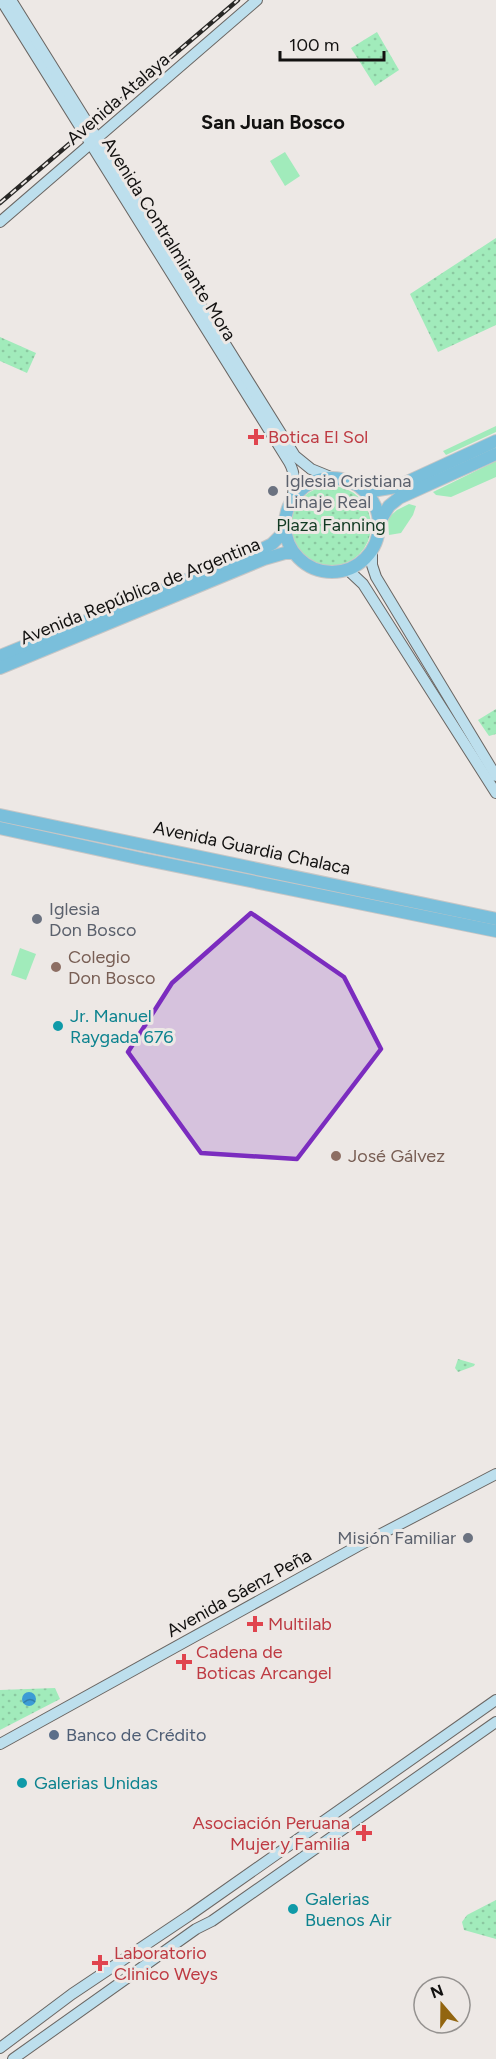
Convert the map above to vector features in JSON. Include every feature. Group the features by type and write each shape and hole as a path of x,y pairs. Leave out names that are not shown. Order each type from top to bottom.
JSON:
{"main road":[{"name":"Avenida Contralmirante Mora","path":"1,0 94,142 289,462 294,474 292,499"},
{"name":"Avenida Contralmirante Mora","path":"11,0 94,142"},
{"name":"Avenida Atalaya","path":"0,222 256,0"},
{"name":"Avenida Contralmirante Mora","path":"125,192 296,456 311,469 333,478"},
{"path":"372,549 361,561 347,569 324,571 302,562 288,543 285,531 285,520 292,499 310,484 333,478 351,482 372,491 396,487 496,441"},
{"path":"378,524 389,506 399,498 496,454"},
{"path":"359,487 373,504 378,524 378,533 372,549 372,566 376,577 496,776"},
{"name":"Avenida República de Argentina","path":"0,656 260,550 272,544 285,531"},
{"name":"Avenida República de Argentina","path":"0,668 264,559 294,553"},
{"path":"347,569 368,591 496,793"},
{"name":"Avenida Guardia Chalaca","path":"0,815 317,880 493,924"},
{"name":"Avenida Guardia Chalaca","path":"0,828 313,894 493,924"},
{"path":"191,869 194,855"},
{"path":"313,894 317,880"},
{"name":"Avenida Sáenz Peña","path":"0,1744 358,1546 496,1474"},
{"path":"0,2048 5,2040 130,1956 496,1700"},
{"path":"13,2059 87,2005 196,1929 212,1921 496,1722"},
{"path":"313,1829 321,1845"}],"highlighted area":[{"path":"251,913 344,977 381,1049 297,1159 201,1153 128,1052 172,983"}],"green space":[{"path":"377,32 399,70 375,86 351,48"},
{"path":"285,152 300,176 285,186 270,161"},
{"path":"496,238 496,325 438,352 410,294"},
{"path":"0,337 36,353 27,373 0,361"},
{"path":"496,426 496,432 446,455 443,451"},
{"path":"496,461 496,477 451,497 436,495 433,492"},
{"name":"Plaza Fanning","path":"331,486 346,489 359,498 368,511 371,526 368,541 359,554 346,563 331,566 316,563 303,554 294,541 291,526 294,511 303,498 316,489"},
{"path":"409,504 416,506 413,515 401,533 389,535 388,518"},
{"path":"496,709 496,734 489,736 478,720"},
{"path":"20,948 36,954 26,980 11,975"},
{"path":"458,1359 475,1364 458,1372 455,1368"},
{"path":"55,1688 60,1699 0,1730 0,1690"},
{"path":"496,1900 496,1939 464,1930 462,1922 467,1915"}],"water":[{"path":"26,1692 32,1692 36,1699 32,1706 26,1706 22,1702 22,1696"}],"railway":[{"path":"0,203 238,0"}],"place":[{"name":"Botica El Sol","path":"256,437"},
{"name":"Iglesia Cristiana Linaje Real","path":"273,491"},
{"name":"Iglesia Don Bosco","path":"37,919"},
{"name":"Colegio Don Bosco","path":"56,967"},
{"name":"Jr. Manuel Raygada 676","path":"58,1026"},
{"name":"José Gálvez","path":"336,1156"},
{"name":"Misión Familiar","path":"468,1538"},
{"name":"Multilab","path":"255,1624"},
{"name":"Cadena de Boticas Arcangel","path":"184,1662"},
{"name":"Banco de Crédito","path":"54,1735"},
{"name":"Galerias Unidas","path":"22,1783"},
{"name":"Asociación Peruana Mujer y Familia","path":"364,1833"},
{"name":"Galerias Buenos Air","path":"293,1909"},
{"name":"Laboratorio Clinico Weys","path":"100,1963"}],"district":[{"name":"San Juan Bosco","path":"273,122"}]}
